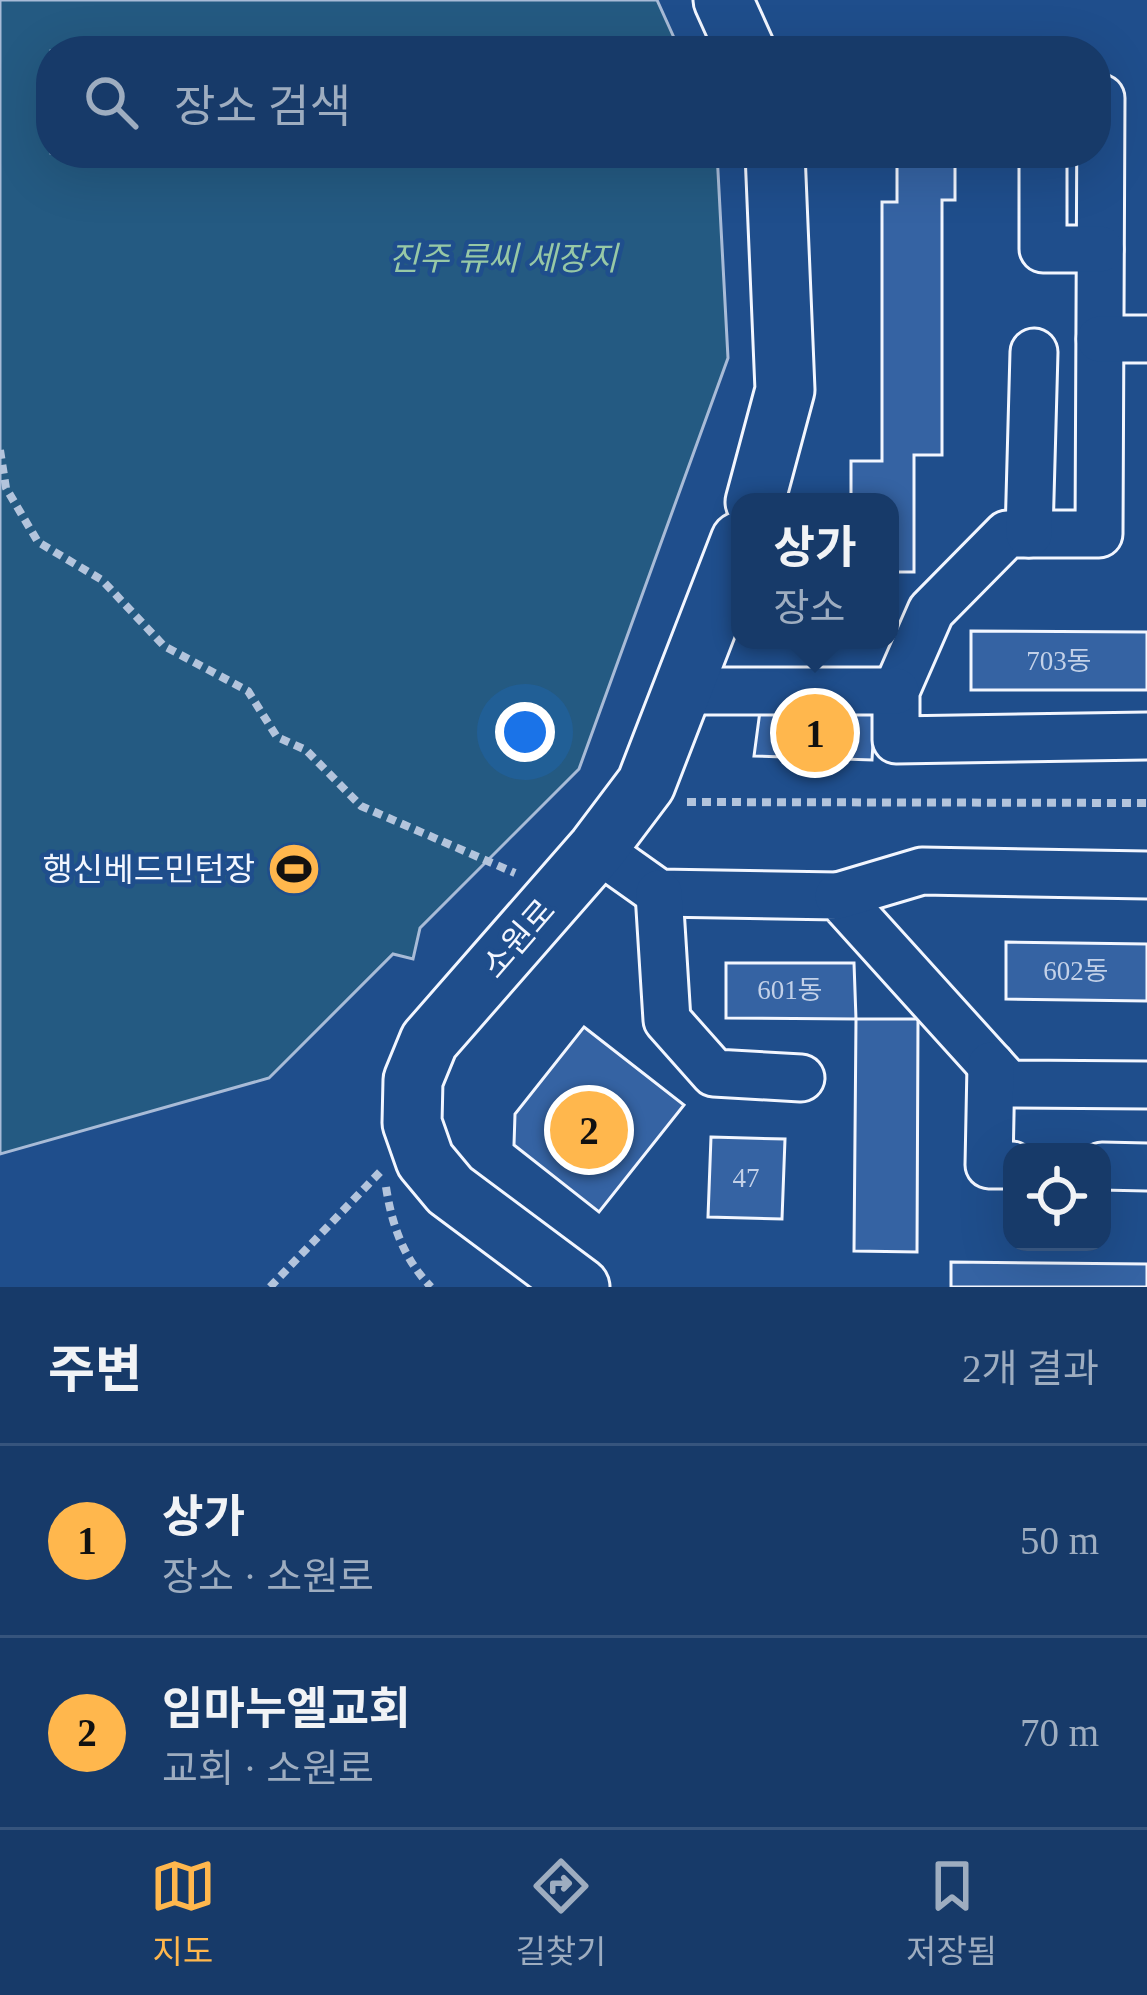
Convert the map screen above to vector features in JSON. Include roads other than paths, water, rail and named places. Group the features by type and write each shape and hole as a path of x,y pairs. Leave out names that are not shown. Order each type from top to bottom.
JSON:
{"main road":[{"path":"723,0 739,36"},
{"path":"757,493 785,390 776,168"},
{"name":"소원로","path":"580,1287 450,1190 425,1160 412,1123 413,1080 429,1041 597,849 646,784 731,565"}],"lane":[{"path":"1043,168 1043,249 1100,249"},
{"path":"1101,168 1099,534 1007,534 931,611 896,691 896,740 1147,736"},
{"path":"1100,339 1147,339"},
{"path":"1029,534 1034,352"},
{"path":"684,691 896,691"},
{"path":"597,849 659,893 838,896 922,871 1147,875"},
{"path":"659,893 667,1020 714,1073 801,1078"},
{"path":"838,896 1008,1084 1147,1085"},
{"path":"991,1065 988,1165 1003,1165"},
{"path":"1111,1166 1147,1167"}],"place":[{"name":"상가","path":"815,733"},
{"name":"행신베드민턴장","path":"294,869"},
{"name":"임마누엘교회","path":"589,1130"}],"park label":[{"name":"진주 류씨 세장지","path":"503,258"}]}
